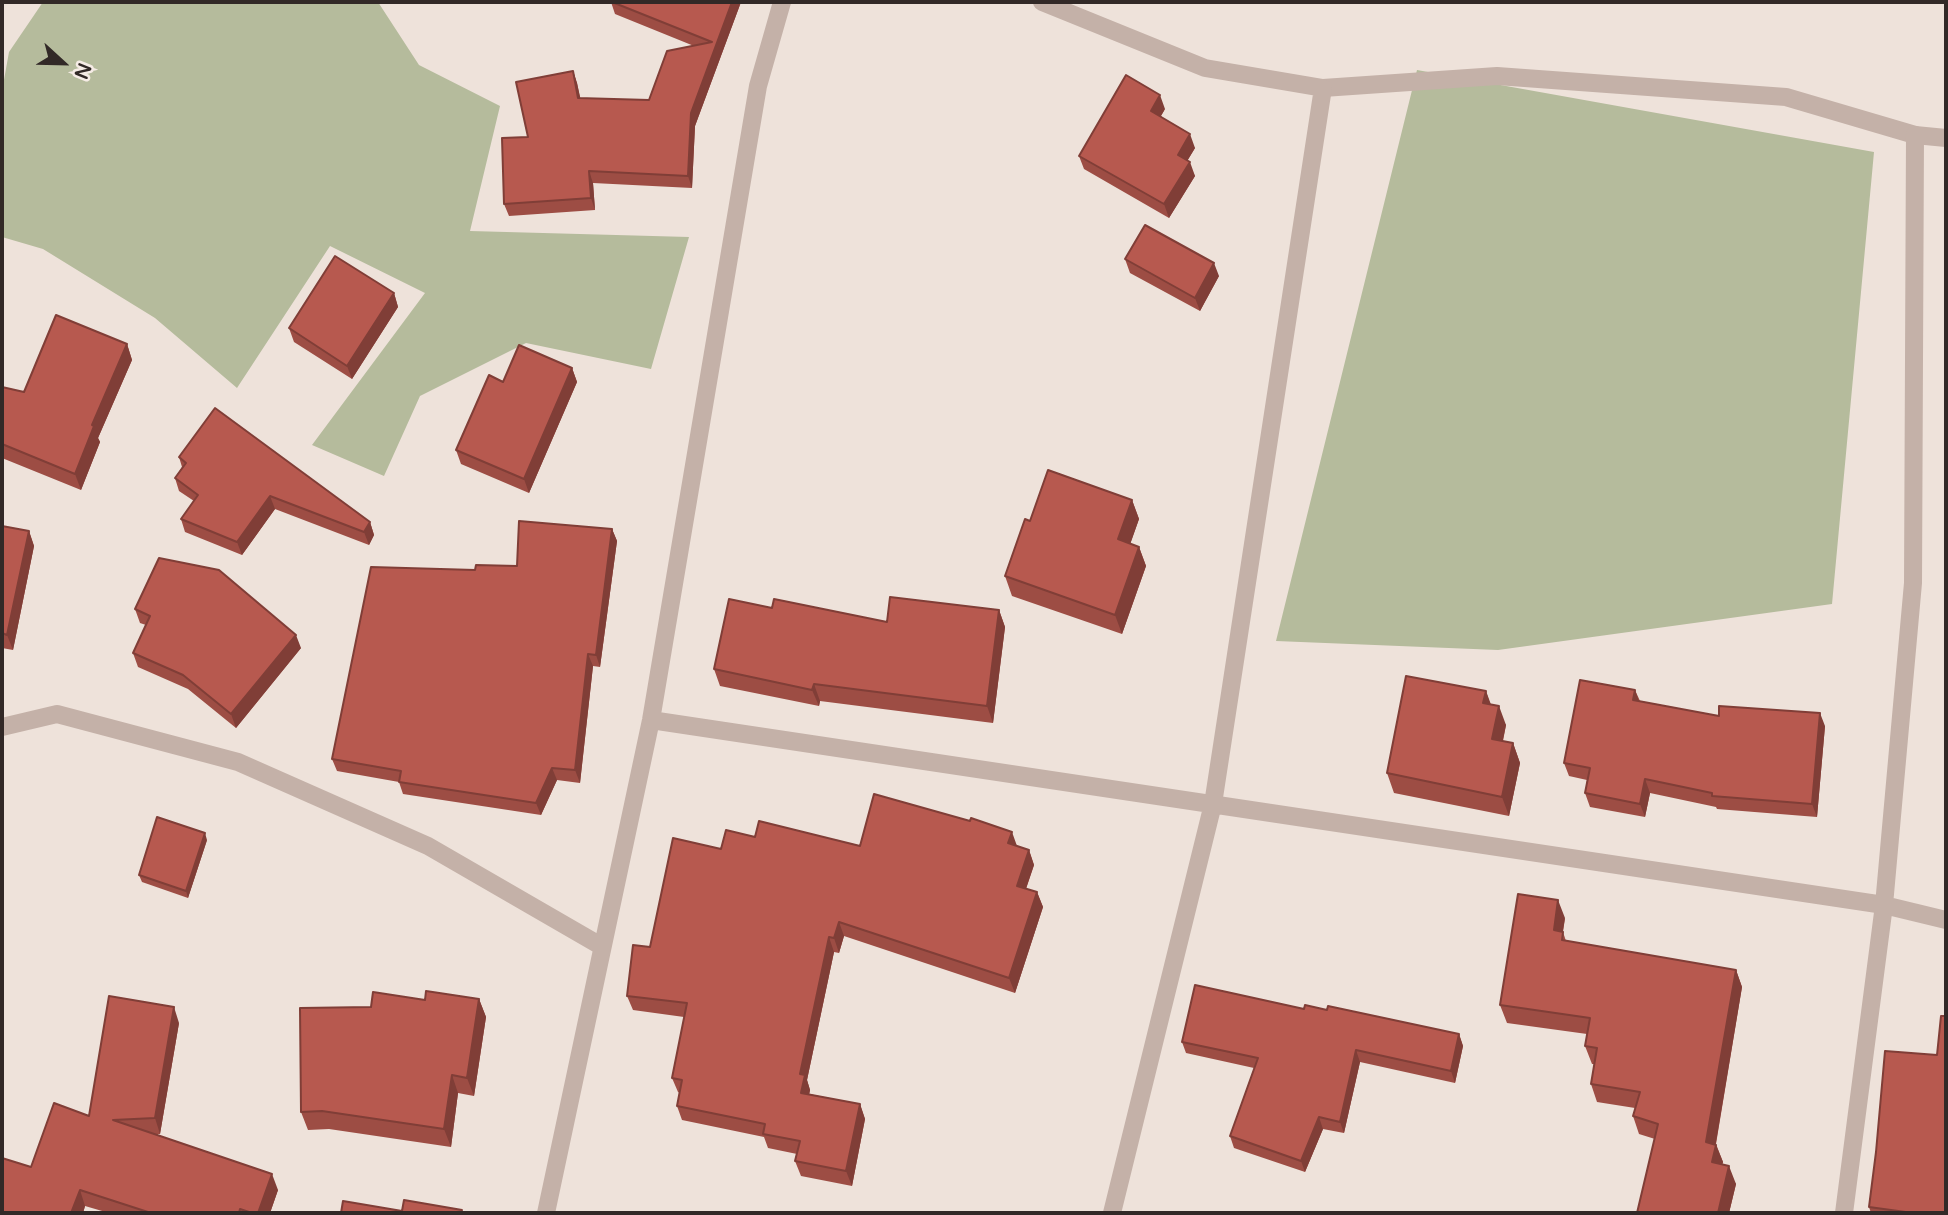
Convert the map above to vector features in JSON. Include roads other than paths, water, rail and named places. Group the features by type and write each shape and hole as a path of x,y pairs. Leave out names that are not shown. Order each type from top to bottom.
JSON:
{"street":[{"path":"546,1213 651,720 758,86 782,2"},
{"path":"1042,2 1205,68 1323,88 1497,76 1786,97 1915,135 1946,138"},
{"path":"1112,1213 1213,804 1323,88"},
{"path":"1844,1213 1884,905 1913,583 1915,135"},
{"path":"2,727 57,714 238,762 428,846 601,946"},
{"path":"651,720 1884,905 1946,920"}]}
